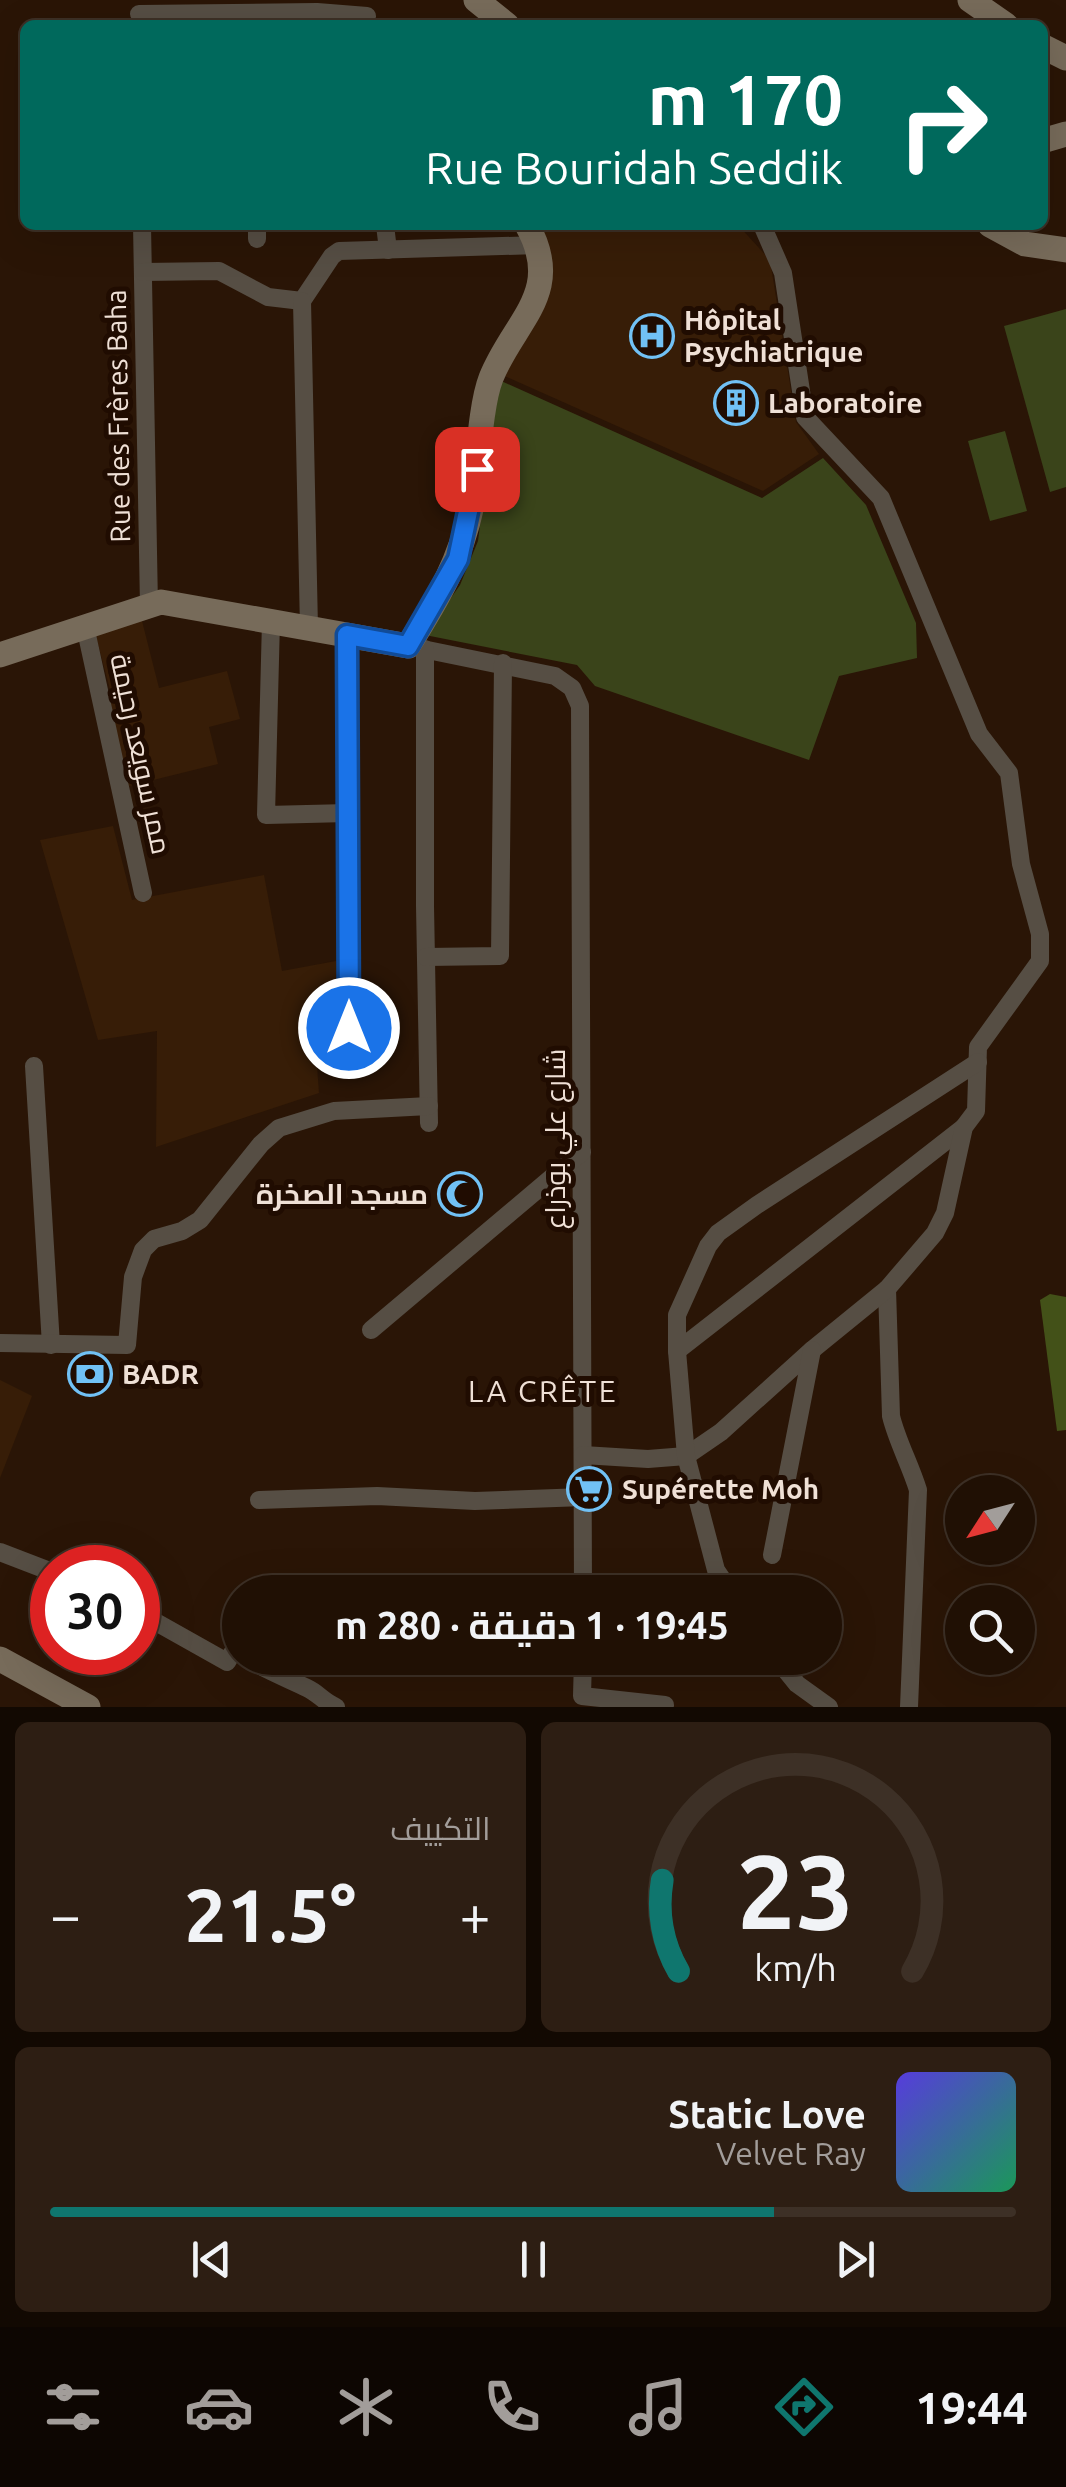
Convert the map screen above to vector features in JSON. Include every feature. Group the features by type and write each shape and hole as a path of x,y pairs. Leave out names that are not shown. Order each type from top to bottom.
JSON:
{"main road":[{"path":"476,0 501,20"},
{"path":"970,0 999,20"},
{"path":"999,230 1024,244 1066,250"},
{"path":"0,655 161,602 417,648 464,541 490,380 536,302 542,262 532,235"},
{"path":"0,1659 88,1707"}],"street":[{"path":"139,13 317,12 367,16"},
{"name":"Rue des Frères Baha","path":"142,230 149,606"},
{"path":"385,230 388,250"},
{"path":"676,1351 964,1127 976,1111 978,1047 1040,961 1040,934 1021,864 1009,772 979,734 881,498 805,417 783,273 764,230"},
{"path":"309,628 302,301 332,256 339,252 532,235"},
{"path":"144,272 219,271 268,297 302,301"},
{"path":"271,622 266,815 348,813"},
{"name":"ممر سويعد رحيمة","path":"85,626 143,893"},
{"path":"347,635 349,1028"},
{"path":"0,1344 127,1345 133,1276 143,1250 154,1239 182,1231 200,1220 278,1128 334,1112 429,1114 417,648 503,664 500,956 426,957"},
{"name":"شارع علي بوذراع","path":"503,664 555,676 572,688 582,722 583,1575"},
{"path":"720,1575 686,1456 676,1351 677,1315 708,1246 718,1233 978,1062"},
{"path":"34,1066 51,1345"},
{"path":"582,1455 648,1459 686,1456 721,1432 812,1350 887,1290 935,1233 944,1213 964,1127"},
{"path":"371,1330 582,1152"},
{"path":"887,1290 891,1416 918,1490 910,1707"},
{"path":"772,1555 812,1350"},
{"path":"259,1500 584,1497"},
{"path":"2,1557 30,1565"},
{"path":"160,1624 222,1659"},
{"path":"276,1675 312,1690 336,1707"},
{"path":"582,1675 582,1696 664,1705"},
{"path":"790,1675 829,1707"}],"shaded area":[{"name":"Hôpital Psychiatrique","path":"532,230 743,230 770,260 796,422 819,454 763,491 500,374 543,299"},
{"path":"142,621 159,688 227,671 240,719 209,727 218,764 129,786 106,699 112,697 95,633"},
{"path":"113,826 132,900 264,875 282,971 336,961 339,1044 316,1052 319,1093 156,1147 157,1031 98,1040 40,840"},
{"path":"0,1380 32,1396 0,1478"}],"green space":[{"path":"1066,309 1066,487 1050,492 1004,326"},
{"path":"499,380 762,498 823,458 866,505 916,623 917,658 839,676 809,760 595,686 577,665 425,635 460,585 478,541"},
{"path":"1005,431 1027,511 990,521 968,441"},
{"path":"1050,1294 1066,1297 1066,1430 1057,1431 1040,1300"}],"place":[{"name":"Hôpital Psychiatrique","path":"652,336"},
{"name":"Laboratoire","path":"736,403"},
{"name":"مسجد الصخرة","path":"460,1194"},
{"name":"BADR","path":"90,1374"},
{"name":"Supérette Moh","path":"589,1489"}],"district":[{"name":"LA CRÊTE","path":"543,1392"}],"route":[{"path":"349,1028 347,635 408,646 458,559 477,469"}]}
